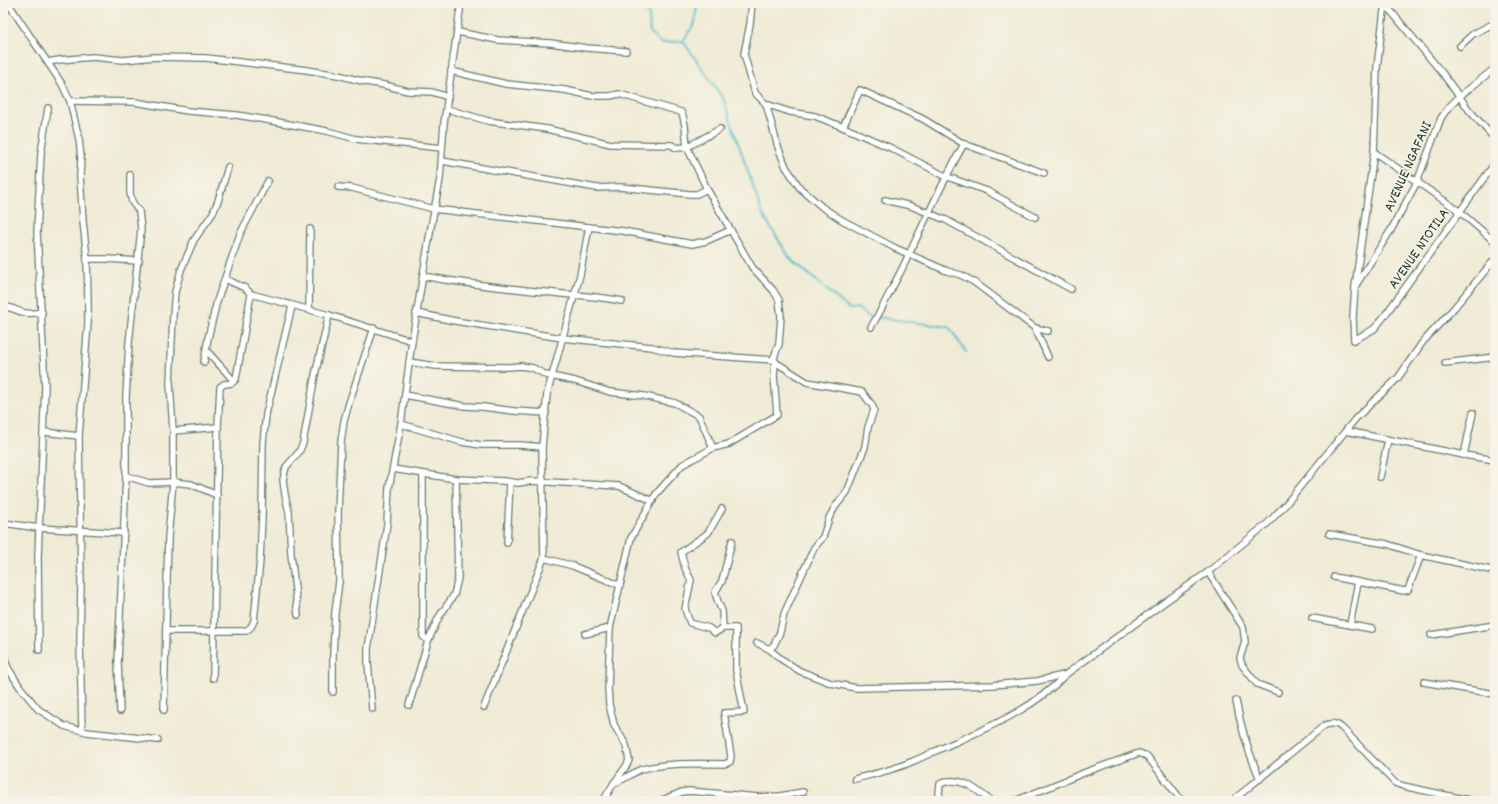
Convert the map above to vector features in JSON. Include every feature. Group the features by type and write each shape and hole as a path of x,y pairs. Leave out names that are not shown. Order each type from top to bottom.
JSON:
{"street":[{"path":"8,3 62,84 70,101 79,139 81,158 83,221 87,259 88,323 80,436 80,530 82,581 80,643 82,730"},
{"path":"372,709 368,649 387,524 389,488 401,424 416,313 434,209 438,195 444,123 462,3"},
{"path":"752,3 751,20 744,54 755,93 766,104 790,112 815,116 843,127 891,148 946,176 987,191 1035,217"},
{"path":"1385,4 1443,74 1459,97 1495,139"},
{"path":"1355,287 1374,152 1377,67 1385,4"},
{"path":"1460,46 1474,34 1495,23"},
{"path":"458,32 498,40 550,43 626,51"},
{"path":"48,62 93,57 123,60 154,57 206,58 307,70 338,75 408,91 432,92 448,96"},
{"name":"AVENUE NGAFANI","path":"1355,287 1391,230 1417,182 1441,118 1459,97 1495,68"},
{"path":"451,71 506,84 565,90 592,96 610,96 619,94 678,111 683,116 687,147 707,189 752,267 779,300 781,316 779,344 775,361 774,389 777,414 730,444 713,448 682,465 656,494 631,538 610,628 608,688 609,704 614,725 626,745 629,760 603,801"},
{"path":"843,127 860,90 923,119 964,144 1044,173"},
{"path":"70,101 136,102 188,111 255,118 327,131 356,139 409,143 442,148"},
{"path":"766,104 778,147 786,167 800,188 822,207 842,220 909,254 947,271 961,275 974,282 1035,328 1048,332"},
{"path":"39,650 38,556 45,386 38,232 41,153 48,108"},
{"path":"447,109 488,120 547,129 611,144 672,145 676,148 687,147 720,129"},
{"path":"871,326 909,254 946,176 964,144"},
{"path":"1374,152 1459,211 1495,242"},
{"path":"442,161 597,188 620,187 690,194 697,194 707,189"},
{"name":"AVENUE NTOTILA","path":"1355,287 1353,317 1354,340 1374,329 1404,290 1459,211 1495,163"},
{"path":"164,710 168,538 173,482 173,431 170,383 171,335 176,292 187,255 194,240 213,213 228,167"},
{"path":"120,711 118,662 126,476 127,374 129,343 139,261 141,220 139,211 132,202 130,193 130,175"},
{"path":"204,362 208,338 218,301 240,234 268,181"},
{"path":"338,187 352,188 434,209 623,231 692,244 706,241 731,230"},
{"path":"885,200 911,206 946,220 1071,289"},
{"path":"484,707 544,558 542,448 547,394 574,295 589,227"},
{"path":"309,310 310,229"},
{"path":"87,259 139,261"},
{"path":"855,779 912,762 986,729 1044,695 1065,675 1208,572 1268,522 1286,504 1356,418 1398,378 1422,342 1454,308 1495,259"},
{"path":"423,276 574,295 603,297 622,301"},
{"path":"226,279 246,288 251,294 292,306 329,314 412,340"},
{"path":"213,678 215,631 216,495 220,387 221,385 232,383 237,375 251,294"},
{"path":"166,632 246,631 251,627 254,621 261,538 263,443 265,421 292,306"},
{"path":"3,308 12,308 27,313 42,312"},
{"path":"416,313 455,321 562,338 652,347 674,353 775,361 807,382 862,392 872,404 874,410 868,427 865,447 847,492 835,507 829,518 823,537 814,548 784,614 774,645 769,649"},
{"path":"298,615 291,554 289,512 285,495 284,474 286,467 299,452 303,443 315,375 329,314"},
{"path":"333,692 334,620 339,581 338,512 341,442 344,421 349,403 374,328"},
{"path":"1035,328 1048,357"},
{"path":"206,350 234,381"},
{"path":"1445,363 1495,357"},
{"path":"409,362 436,366 521,366 533,368 546,375 575,381 610,392 644,396 675,403 699,416 713,448"},
{"path":"405,395 465,406 546,413"},
{"path":"1464,455 1473,413"},
{"path":"401,424 462,442 481,445 520,445 542,448"},
{"path":"173,431 218,428"},
{"path":"1346,431 1495,460"},
{"path":"44,432 80,436"},
{"path":"1380,477 1388,440"},
{"path":"393,469 456,479 518,483 531,481 575,482 620,486 653,501"},
{"path":"423,474 423,636 428,642"},
{"path":"126,476 149,483 173,482 191,484 216,495"},
{"path":"409,705 428,642 439,617 454,595 457,586 456,479"},
{"path":"507,543 510,482"},
{"path":"614,783 623,780 640,770 670,764 724,764 730,762 731,756 724,713 744,712 736,670 736,628 723,628 715,633 709,628 690,623 685,609 690,580 681,552 708,534 722,510"},
{"path":"3,523 39,528 124,533"},
{"path":"1329,534 1386,544 1421,555 1495,571"},
{"path":"723,628 722,611 715,592 722,581 732,541"},
{"path":"1334,577 1404,591 1408,590 1421,555"},
{"path":"544,558 573,566 619,585"},
{"path":"1208,572 1243,627 1245,642 1240,658 1242,665 1261,687 1278,692"},
{"path":"1350,625 1358,582"},
{"path":"1312,618 1372,629"},
{"path":"1431,635 1495,625"},
{"path":"585,634 610,628"},
{"path":"757,644 769,649 781,659 800,671 831,683 856,688 993,685 1037,681 1065,675"},
{"path":"3,653 8,668 20,687 38,709 64,726 87,732 158,740"},
{"path":"1424,682 1495,694"},
{"path":"1236,701 1250,756 1260,779"},
{"path":"1232,801 1325,725 1331,723 1337,724 1342,728 1395,782 1403,786 1473,801"},
{"path":"1015,801 1086,772 1139,753 1147,756 1182,801"},
{"path":"941,801 939,788 940,784 944,782 954,782 969,784 991,801"},
{"path":"660,801 689,791 758,797 780,796 803,792"}],"waterway":[{"path":"634,3 649,14 650,33 661,43 683,41"},
{"path":"683,41 695,23 697,3"},
{"path":"683,41 723,98 762,213 789,257 849,309 857,308 868,316 949,327 966,352"}]}
